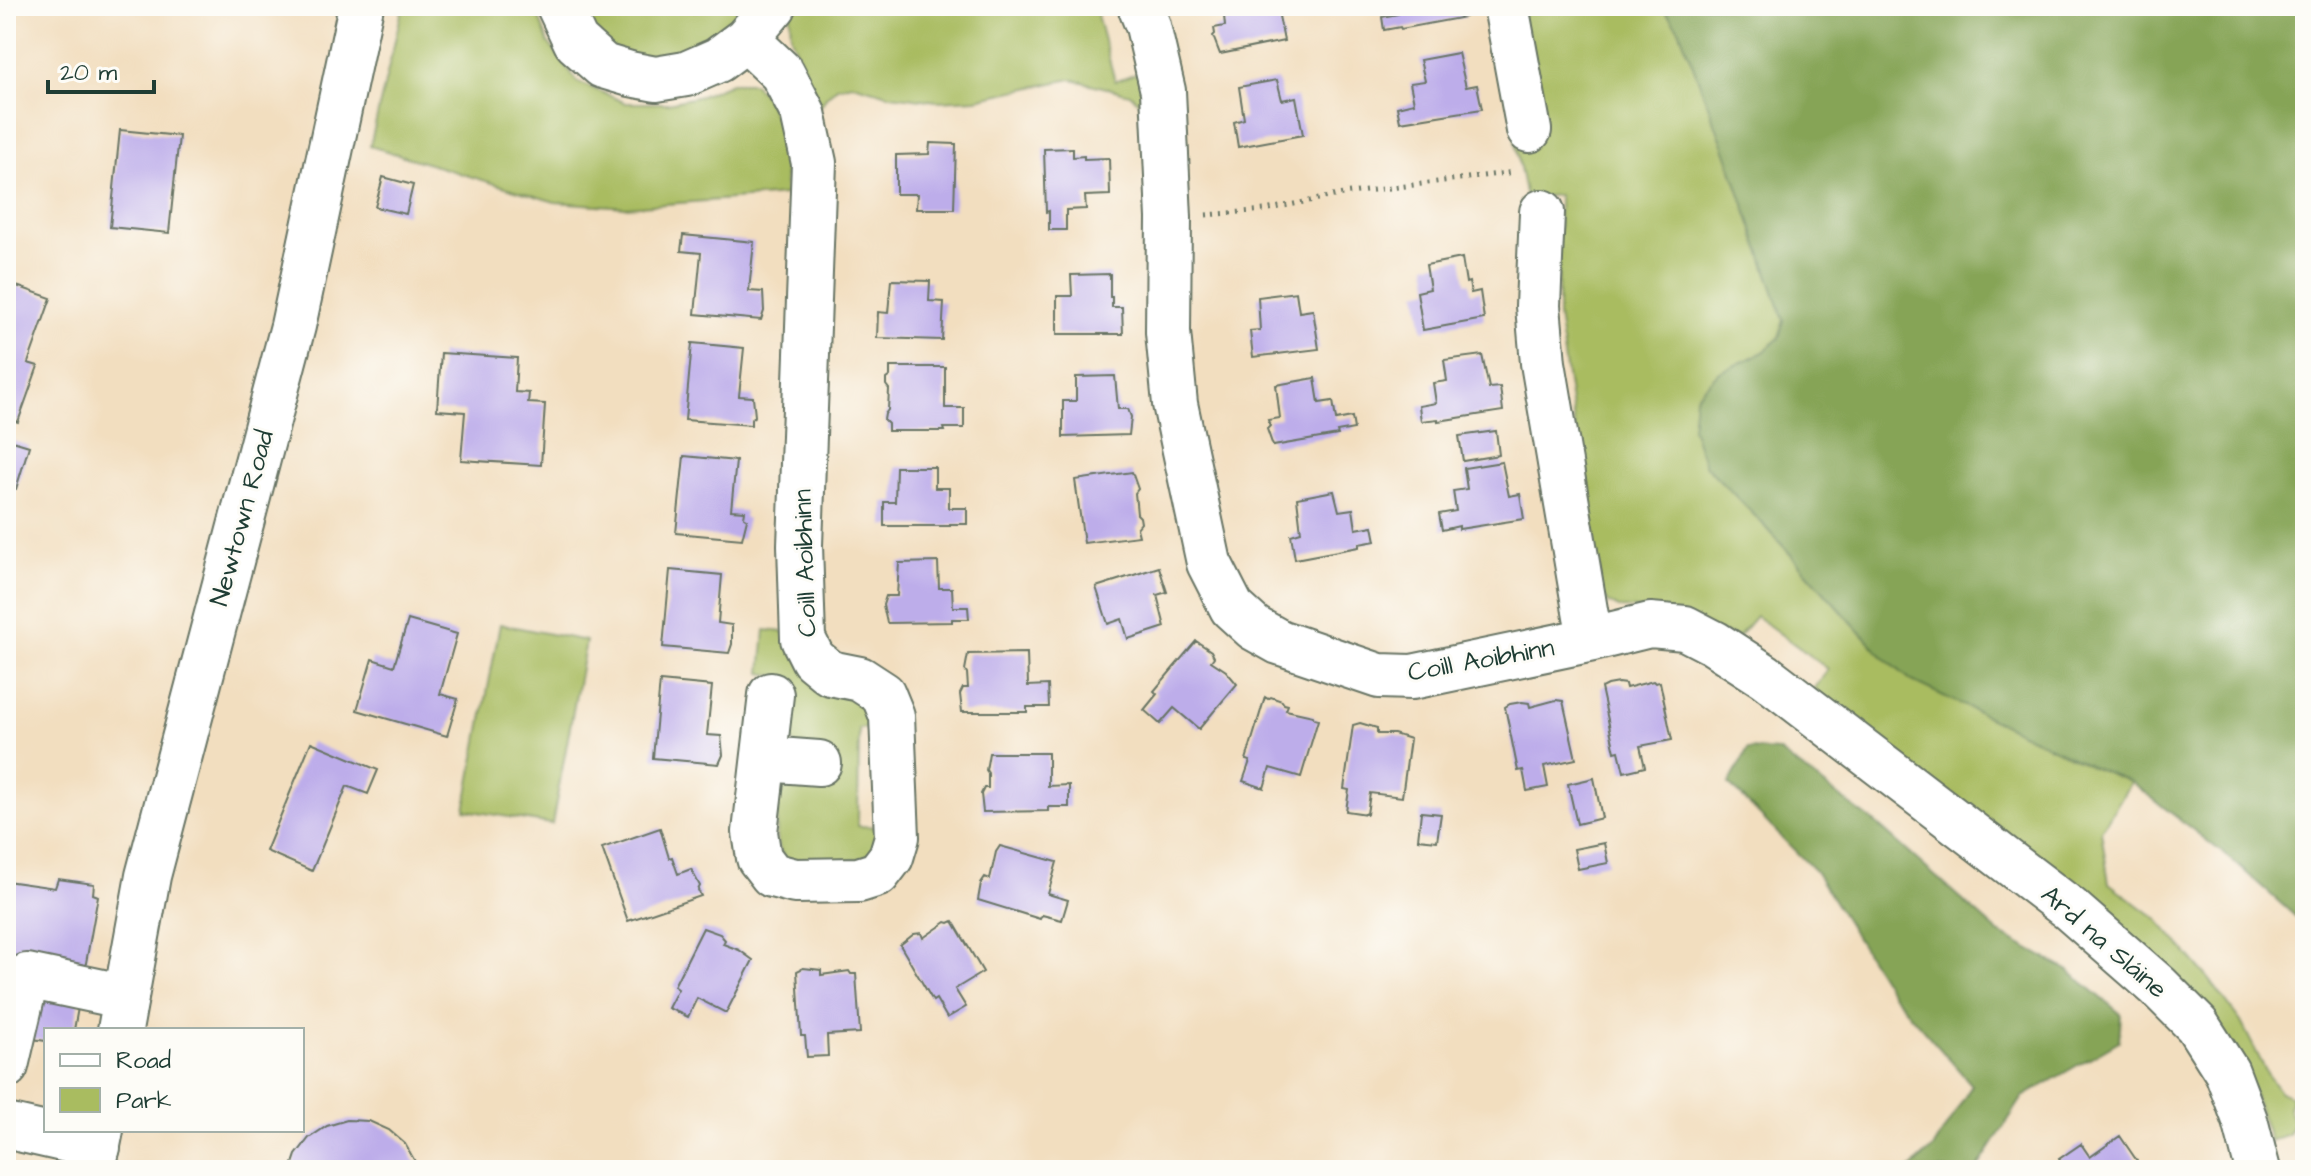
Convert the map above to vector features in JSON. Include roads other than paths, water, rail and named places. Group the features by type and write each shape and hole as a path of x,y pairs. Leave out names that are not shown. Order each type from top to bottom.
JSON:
{"street":[{"name":"Newtown Road","path":"123,1014 148,876 293,326 361,6"},
{"path":"559,6 576,42 603,66 656,79 686,74 718,60 746,39 774,6"},
{"name":"Coill Aoibhinn","path":"1140,6 1148,26 1163,91 1169,218 1168,332 1175,404 1209,563 1232,608 1254,628 1279,642 1379,676 1412,677 1650,625 1685,628 1765,676 1882,766"},
{"path":"1506,6 1529,130"},
{"name":"Coill Aoibhinn","path":"746,39 782,73 803,113 814,163 800,545 803,639 813,659 830,673 860,679 883,694 892,716 897,837 891,857 878,874 859,880 795,881 772,875 759,858 755,832 771,695"},
{"name":"Coill Aoibhinn","path":"1542,212 1538,306 1543,363 1586,616 1593,639"},
{"path":"764,759 819,763"},
{"name":"Ard na Sláine","path":"1882,766 2070,909 2158,986 2197,1025 2227,1072 2245,1120 2258,1170"},
{"path":"6,1066 27,976 123,1014"},
{"path":"6,1126 97,1149"}]}
